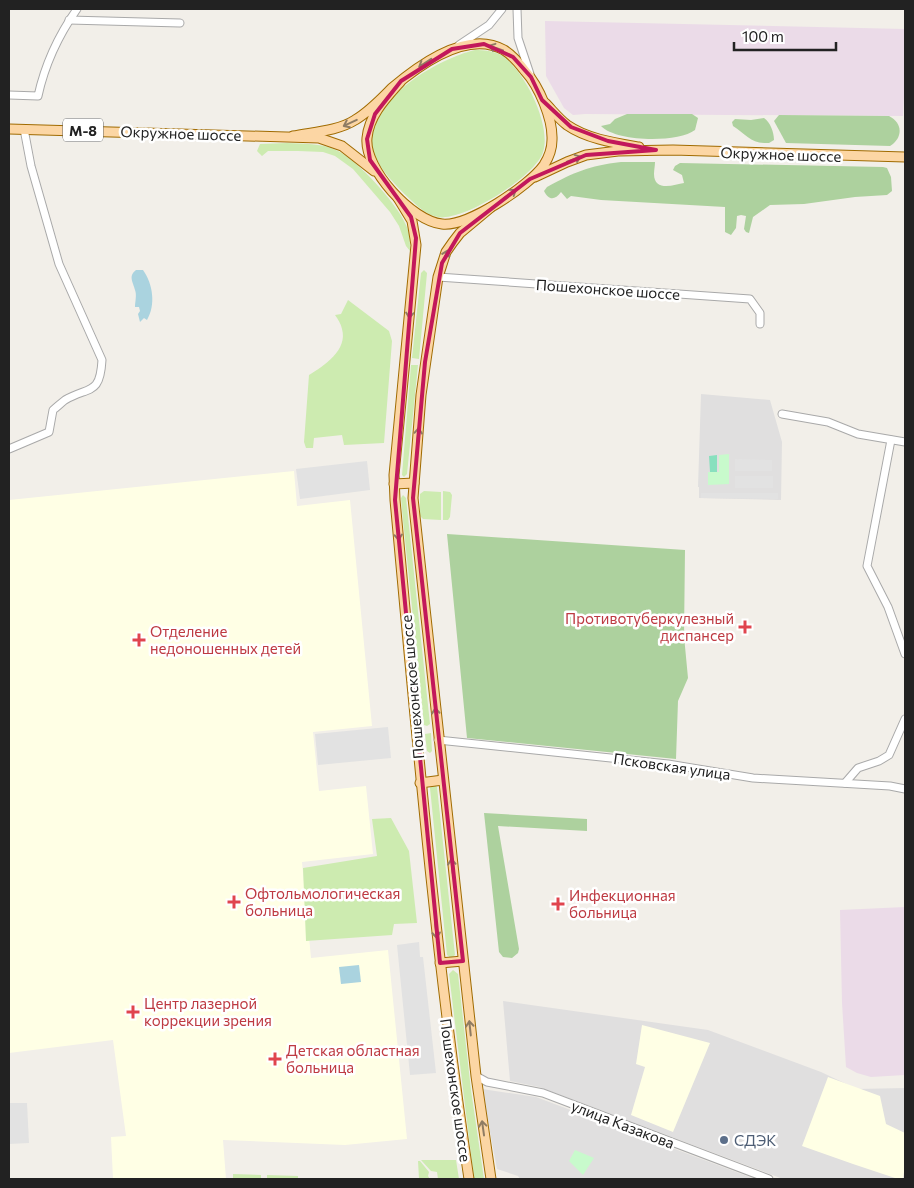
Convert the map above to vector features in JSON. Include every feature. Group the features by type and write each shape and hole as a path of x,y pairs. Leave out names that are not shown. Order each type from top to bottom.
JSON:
{"main road":[{"name":"Окружное шоссе","path":"293,136 342,126 352,122 428,61 452,49 478,44 498,47 513,57 531,77 551,126 552,142 549,154 544,164 530,180"},
{"name":"Окружное шоссе","path":"401,81 375,114 368,133 367,145 369,156 382,178 398,198 426,219 443,224 466,219 490,208 530,180 586,155 656,150 905,157"},
{"name":"Окружное шоссе","path":"542,100 566,124 580,132 608,141 656,150"},
{"name":"Окружное шоссе","path":"9,128 319,138 334,142 359,158 382,178"},
{"name":"Пошехонское шоссе","path":"398,198 412,221 416,245 394,484 420,783 454,1079 469,1179"},
{"name":"Пошехонское шоссе","path":"490,208 460,233 453,242 446,252 438,277 422,386 413,498 476,1076 493,1178"},
{"path":"394,484 414,483"},
{"path":"420,783 443,780"},
{"path":"440,963 463,961"}],"street":[{"path":"9,95 38,96 48,62 69,20 77,9"},
{"path":"452,49 485,28 502,9"},
{"path":"517,9 518,38 523,58 531,77"},
{"path":"69,20 180,23"},
{"path":"9,449 49,432 53,410 66,400 93,389 101,374 102,360 59,264 31,166 24,129"},
{"name":"Пошехонское шоссе","path":"438,277 750,299 760,313 760,324"},
{"path":"782,414 828,422 858,434 905,442"},
{"path":"891,440 867,566 888,607 905,654"},
{"path":"845,783 858,768 879,761 889,755 905,719"},
{"name":"Псковская улица","path":"438,740 668,764 753,778 890,786 905,789"},
{"name":"улица Казакова","path":"476,1076 486,1082 542,1093 770,1179"}],"highlighted area":[{"path":"484,44 513,57 531,77 542,100 571,127 608,141 656,150 586,155 530,179 460,233 442,263 425,362 413,498 463,961 440,963 395,500 416,238 411,217 370,160 367,139 375,114 401,81 452,49"}],"shaded area":[{"path":"545,21 905,29 903,116 573,115 564,108 546,76"},
{"path":"701,394 770,400 782,442 781,500 699,498"},
{"path":"735,459 772,460 772,471 735,471"},
{"path":"367,461 370,490 300,499 296,469"},
{"path":"294,471 297,506 350,500 372,726 313,732 319,791 366,786 373,854 302,862 311,958 388,950 407,1139 345,1145 223,1140 226,1179 113,1179 111,1137 126,1136 113,1040 9,1053 9,500"},
{"path":"735,476 773,476 773,488 735,488"},
{"path":"701,493 778,493 778,499 701,498"},
{"path":"388,727 391,758 318,765 315,734"},
{"path":"905,907 905,1075 871,1077 846,1067 842,1003 840,910"},
{"path":"419,942 420,957 423,957 436,1073 410,1075 397,945"},
{"path":"503,1001 708,1030 821,1072 857,1089 905,1088 905,1179 783,1179 539,1087 510,1081"},
{"path":"642,1025 710,1043 673,1132 631,1115 645,1067 636,1064"},
{"path":"828,1077 880,1096 886,1124 905,1133 903,1179 898,1179 802,1146"},
{"path":"482,1089 536,1097 755,1179 520,1179 518,1176 497,1169"},
{"path":"9,1103 27,1103 29,1143 9,1144"}],"green space":[{"path":"475,50 501,55 519,72 540,113 545,141 543,152 538,162 527,173 497,195 464,212 449,217 438,217 427,213 418,206 395,185 384,171 373,151 373,133 379,116 390,100 406,86 423,73 441,63"},
{"path":"627,114 692,114 698,118 695,130 687,134 662,139 633,138 609,131 601,126 610,124 615,119"},
{"path":"779,115 889,116 897,123 900,131 897,139 890,146 786,143 774,121"},
{"path":"764,118 770,125 773,134 774,140 769,143 758,142 749,138 733,126 732,122 735,119 751,120"},
{"path":"287,143 324,146 336,150 354,162 376,183 402,216 408,231 410,251 406,246 399,226 390,212 353,169 335,156 323,152 268,151 262,156 257,151 260,144"},
{"path":"621,162 655,162 655,180 657,183 665,186 684,183 682,175 673,170 680,163 883,167 887,168 891,177 892,191 887,195 804,204 770,205 753,217 749,233 744,229 746,216 737,216 736,228 731,235 725,232 725,207 601,200 571,196 567,199 561,192 557,197 550,198 544,191 547,187 582,170"},
{"path":"424,270 427,273 419,359 412,358 421,273"},
{"path":"348,300 389,331 392,341 384,443 344,445 342,435 314,438 313,448 306,448 304,442 309,375 328,362 338,350 343,337 341,325 335,315 341,314"},
{"path":"411,365 418,365 407,474 404,477 402,475"},
{"path":"729,454 729,484 708,485 708,472 719,472 719,455"},
{"path":"717,455 717,472 710,472 709,456"},
{"path":"424,491 441,492 441,520 423,519 420,516 420,494"},
{"path":"443,491 450,492 452,495 450,517 448,520 443,520"},
{"path":"403,495 406,498 430,724 427,726 424,725 403,520 401,498"},
{"path":"447,534 685,550 684,636 688,678 678,701 676,759 467,738"},
{"path":"431,733 432,751 430,753 427,751 425,734"},
{"path":"435,785 437,787 455,955 451,958 447,955 430,788"},
{"path":"484,813 587,819 587,831 498,826 519,949 518,953 512,958 503,957 499,952"},
{"path":"391,818 409,851 417,923 394,924 392,935 306,941 303,868 377,856 372,819"},
{"path":"453,970 458,974 471,1090 484,1179 474,1179 449,974"},
{"path":"575,1150 594,1158 583,1175 569,1161"},
{"path":"421,1160 456,1160 459,1179 438,1179 437,1172 431,1171"},
{"path":"418,1161 429,1172 428,1176 430,1179 419,1179"},
{"path":"233,1174 261,1175 261,1179 233,1179"},
{"path":"267,1175 298,1176 298,1179 267,1179"}],"water":[{"path":"136,270 143,270 149,282 152,295 150,314 147,320 144,318 140,322 139,307 135,307 136,294 132,279 132,275"},
{"path":"359,965 361,982 341,984 339,967"}],"place":[{"name":"Противотуберкулезный диспансер","path":"745,627"},
{"name":"Отделение недоношенных детей","path":"139,640"},
{"name":"Офтольмологическая больница","path":"234,902"},
{"name":"Инфекционная больница","path":"558,904"},
{"name":"Центр лазерной коррекции зрения","path":"133,1012"},
{"name":"Детская областная больница","path":"275,1059"},
{"name":"СДЭК","path":"724,1140"}]}
